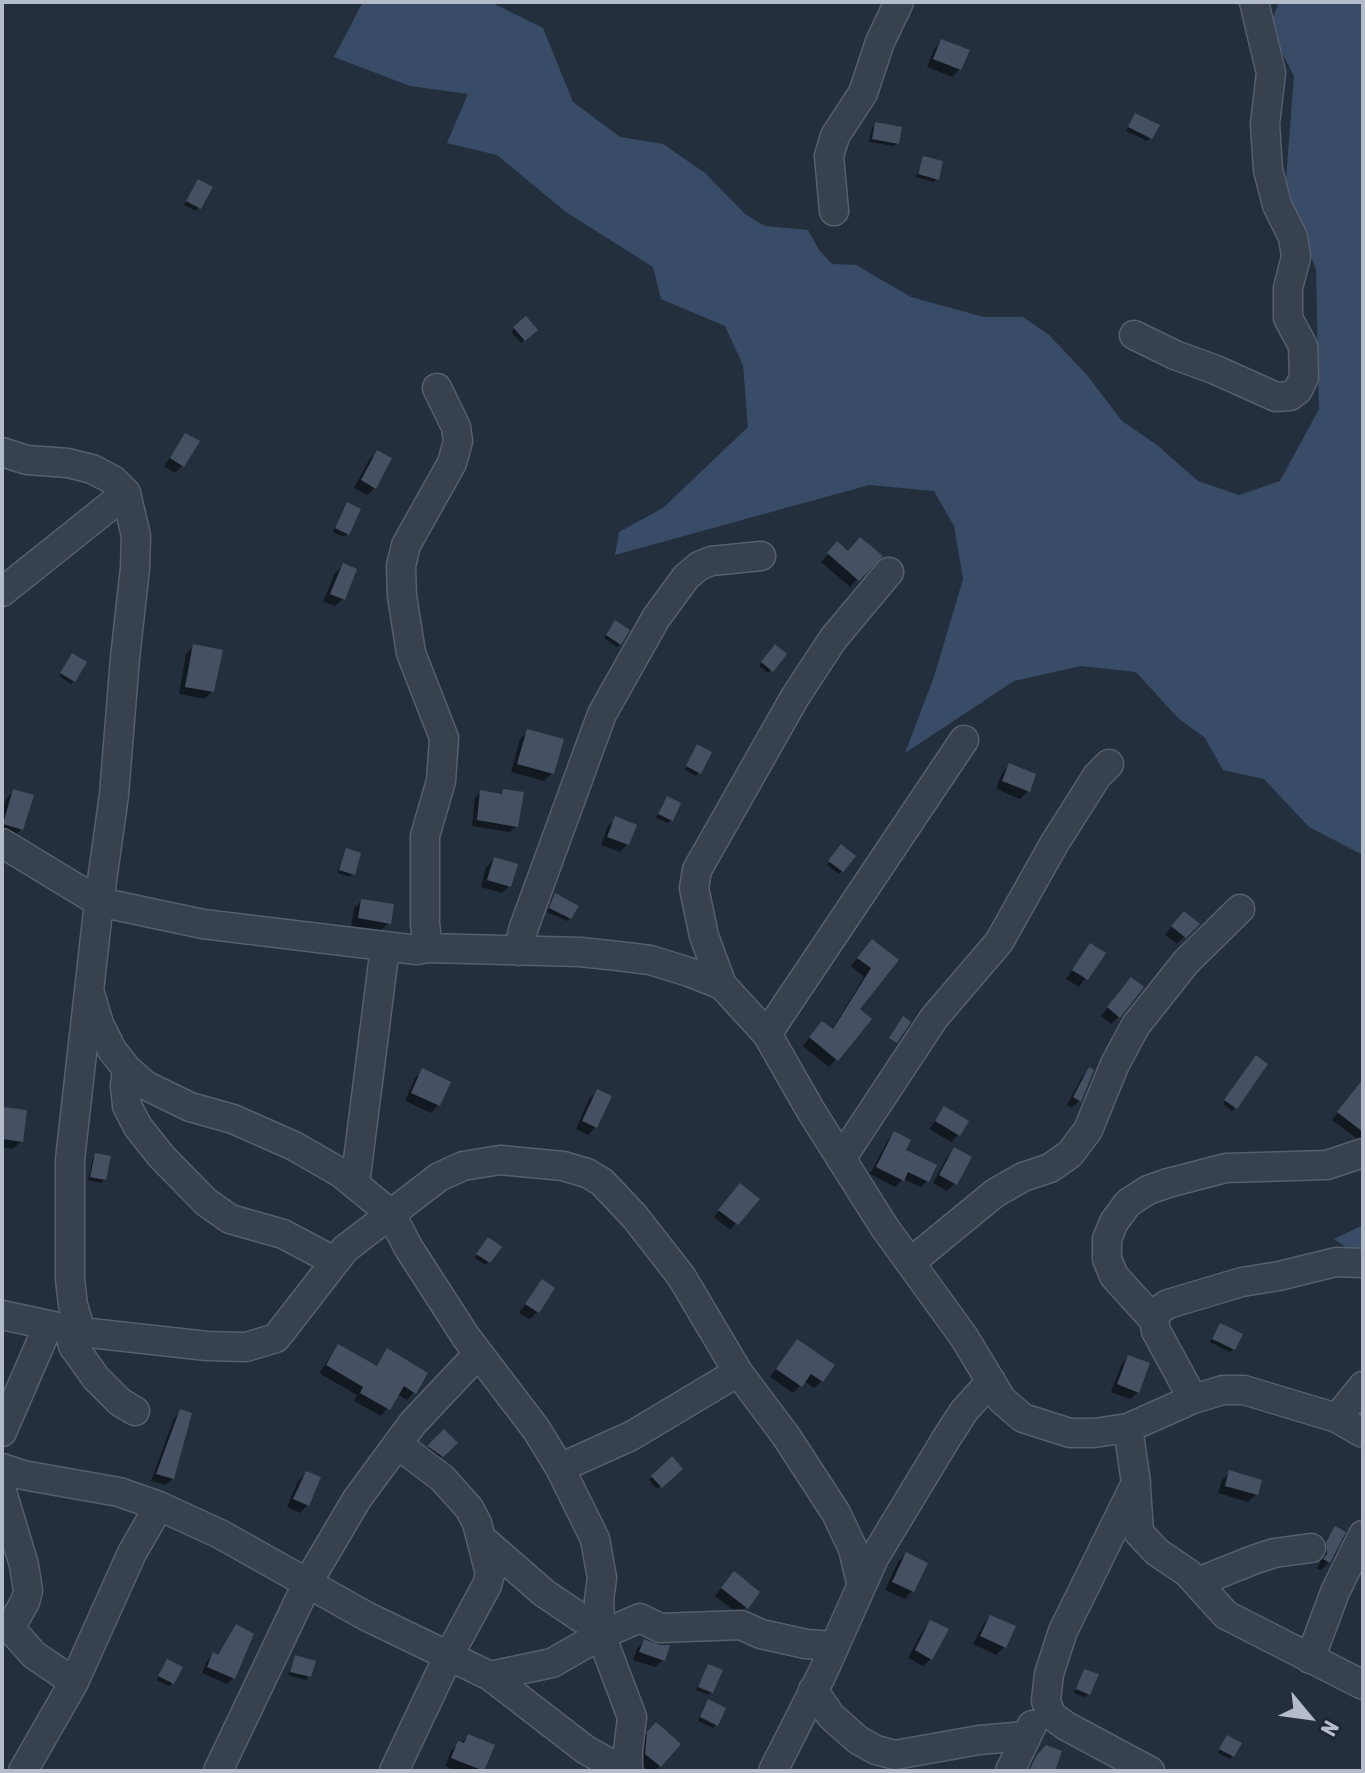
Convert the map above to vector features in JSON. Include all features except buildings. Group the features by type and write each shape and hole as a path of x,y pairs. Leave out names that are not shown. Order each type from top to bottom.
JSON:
{"street":[{"path":"834,211 829,156 835,136 863,93 880,42 899,2"},
{"path":"1134,335 1276,397 1290,396 1298,390 1304,377 1303,346 1288,318 1286,305 1296,257 1293,237 1277,205 1268,170 1265,124 1271,73 1254,2"},
{"path":"428,948 425,836 441,781 444,738 411,653 402,596 401,566 406,545 452,463 458,441 456,427 437,388"},
{"path":"2,452 27,460 68,463 92,469 113,480 126,493 136,536 114,795 77,1095 69,1196 73,1305 66,1329 2,1432"},
{"path":"2,592 126,493"},
{"path":"518,951 602,714 656,618 686,577 699,566 711,561 761,556"},
{"path":"889,572 833,639 795,697 697,870 694,888 700,922 711,961 722,985 767,1034 885,1228 964,1337 1002,1400 1023,1418 1070,1433 1094,1433 1128,1428 1193,1399 1223,1390 1244,1390 1337,1418 1363,1433"},
{"path":"767,1034 964,740"},
{"path":"841,1159 934,1018 999,942 1054,844 1097,776 1109,764"},
{"path":"2,843 99,902 203,924 417,950 580,952 650,960 722,985"},
{"path":"911,1262 995,1193 1023,1177 1050,1168 1070,1154 1088,1130 1115,1064 1136,1025 1186,962 1240,909"},
{"path":"355,1184 385,947"},
{"path":"2,1468 49,1480 99,1486 159,1506 253,1551 366,1616 490,1676 586,1750 626,1771 632,1717 600,1629 602,1578 595,1539 560,1468 531,1422 478,1354 408,1247 391,1214 341,1173 294,1146 233,1119 190,1107 145,1085 112,1050 99,1024 90,993"},
{"path":"127,1069 127,1106 138,1127 161,1156 206,1202 230,1219 283,1234 334,1261"},
{"path":"1193,1399 1160,1338 1154,1320 1114,1276 1107,1259 1107,1239 1114,1222 1128,1203 1158,1187 1215,1171 1266,1165 1327,1165 1363,1153"},
{"path":"2,1315 66,1329 207,1346 246,1347 276,1338 293,1320 334,1261 363,1233 439,1177 463,1166 500,1160 563,1166 587,1173 611,1191 671,1262 738,1372 786,1436 836,1513 853,1549 861,1583"},
{"path":"1154,1320 1156,1312 1168,1304 1242,1282 1336,1262 1363,1263"},
{"path":"66,1329 73,1346 96,1378 120,1402 135,1411"},
{"path":"218,1771 308,1582 357,1499 433,1400 478,1354"},
{"path":"560,1468 631,1436 738,1372"},
{"path":"773,1771 861,1583 924,1472 964,1411 991,1381"},
{"path":"1337,1418 1363,1386"},
{"path":"1128,1428 1139,1533 1157,1552 1198,1582 1226,1615 1363,1685"},
{"path":"394,1771 490,1574 482,1539 469,1508 442,1478 397,1444"},
{"path":"1010,1771 1046,1701 1049,1674 1063,1631 1136,1483"},
{"path":"2,1492 24,1565 28,1591 25,1602 6,1626 34,1655 74,1682"},
{"path":"23,1771 74,1682 132,1553 159,1506"},
{"path":"1310,1659 1335,1592 1363,1535"},
{"path":"482,1539 544,1593 600,1629"},
{"path":"1198,1582 1274,1553 1311,1548"},
{"path":"490,1676 552,1663 600,1629 640,1618 660,1628 741,1625 761,1634 806,1644 834,1646"},
{"path":"813,1690 831,1716 858,1740 876,1750 895,1755 979,1740 1026,1736"},
{"path":"1046,1701 1051,1715 1066,1726 1150,1771"}],"water":[{"path":"363,2 490,2 543,28 573,102 620,137 663,144 705,173 745,214 765,226 808,230 819,250 832,264 856,265 911,297 947,307 984,317 1023,317 1049,335 1087,375 1122,421 1157,445 1198,481 1239,495 1280,481 1319,409 1316,269 1285,192 1294,76 1269,28 1279,2 1363,2 1363,855 1309,827 1264,779 1223,770 1205,738 1178,718 1136,672 1081,666 1014,681 905,753 934,677 963,579 954,526 934,491 869,485 615,555 619,532 663,508 748,427 743,365 725,326 661,299 653,267 566,212 497,155 447,143 468,94 410,86 334,57"},
{"path":"1363,1225 1363,1257 1334,1239"}]}
